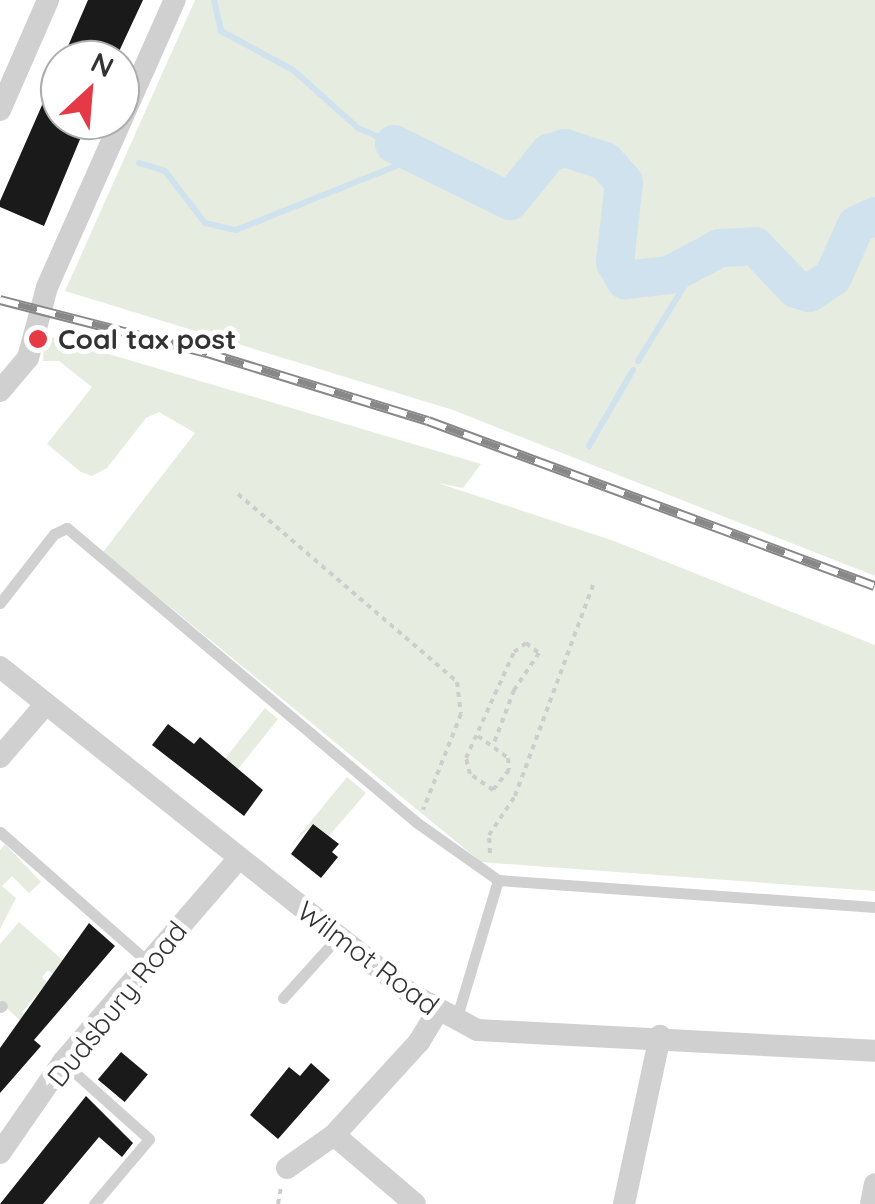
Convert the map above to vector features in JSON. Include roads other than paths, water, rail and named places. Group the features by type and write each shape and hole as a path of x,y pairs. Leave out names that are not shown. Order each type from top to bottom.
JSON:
{"street":[{"path":"0,110 48,0"},
{"path":"0,391 28,358 47,288 175,0"},
{"name":"Wilmot Road","path":"0,667 338,937 446,1016 477,1030 660,1036 875,1051"},
{"path":"0,758 45,706"},
{"name":"Dudsbury Road","path":"0,1153 63,1062 238,859"},
{"path":"287,1168 334,1135 446,1016"},
{"path":"624,1204 660,1036"},
{"path":"334,1135 414,1204"},
{"path":"871,1204 875,1184"}],"lane":[{"path":"0,604 54,534 67,528 416,822 484,875 498,880 875,907"},
{"path":"0,832 149,963"},
{"path":"446,1016 498,880"},
{"path":"283,998 338,937"},
{"path":"63,1062 150,1139 94,1204"}],"waterway":[{"path":"214,0 221,31 293,70 358,128 394,144"},
{"path":"394,144 510,201 549,153 565,148 605,161 624,182 615,262 625,280 669,275 720,248 755,246 796,289 809,293 833,277 856,225 875,216"},
{"path":"139,163 165,171 205,223 236,230 416,158"},
{"path":"638,361 704,254"},
{"path":"589,446 633,370"}],"railway":[{"path":"0,300 207,353 428,421 875,586"}],"place":[{"name":"Coal tax post","path":"38,339"}]}
